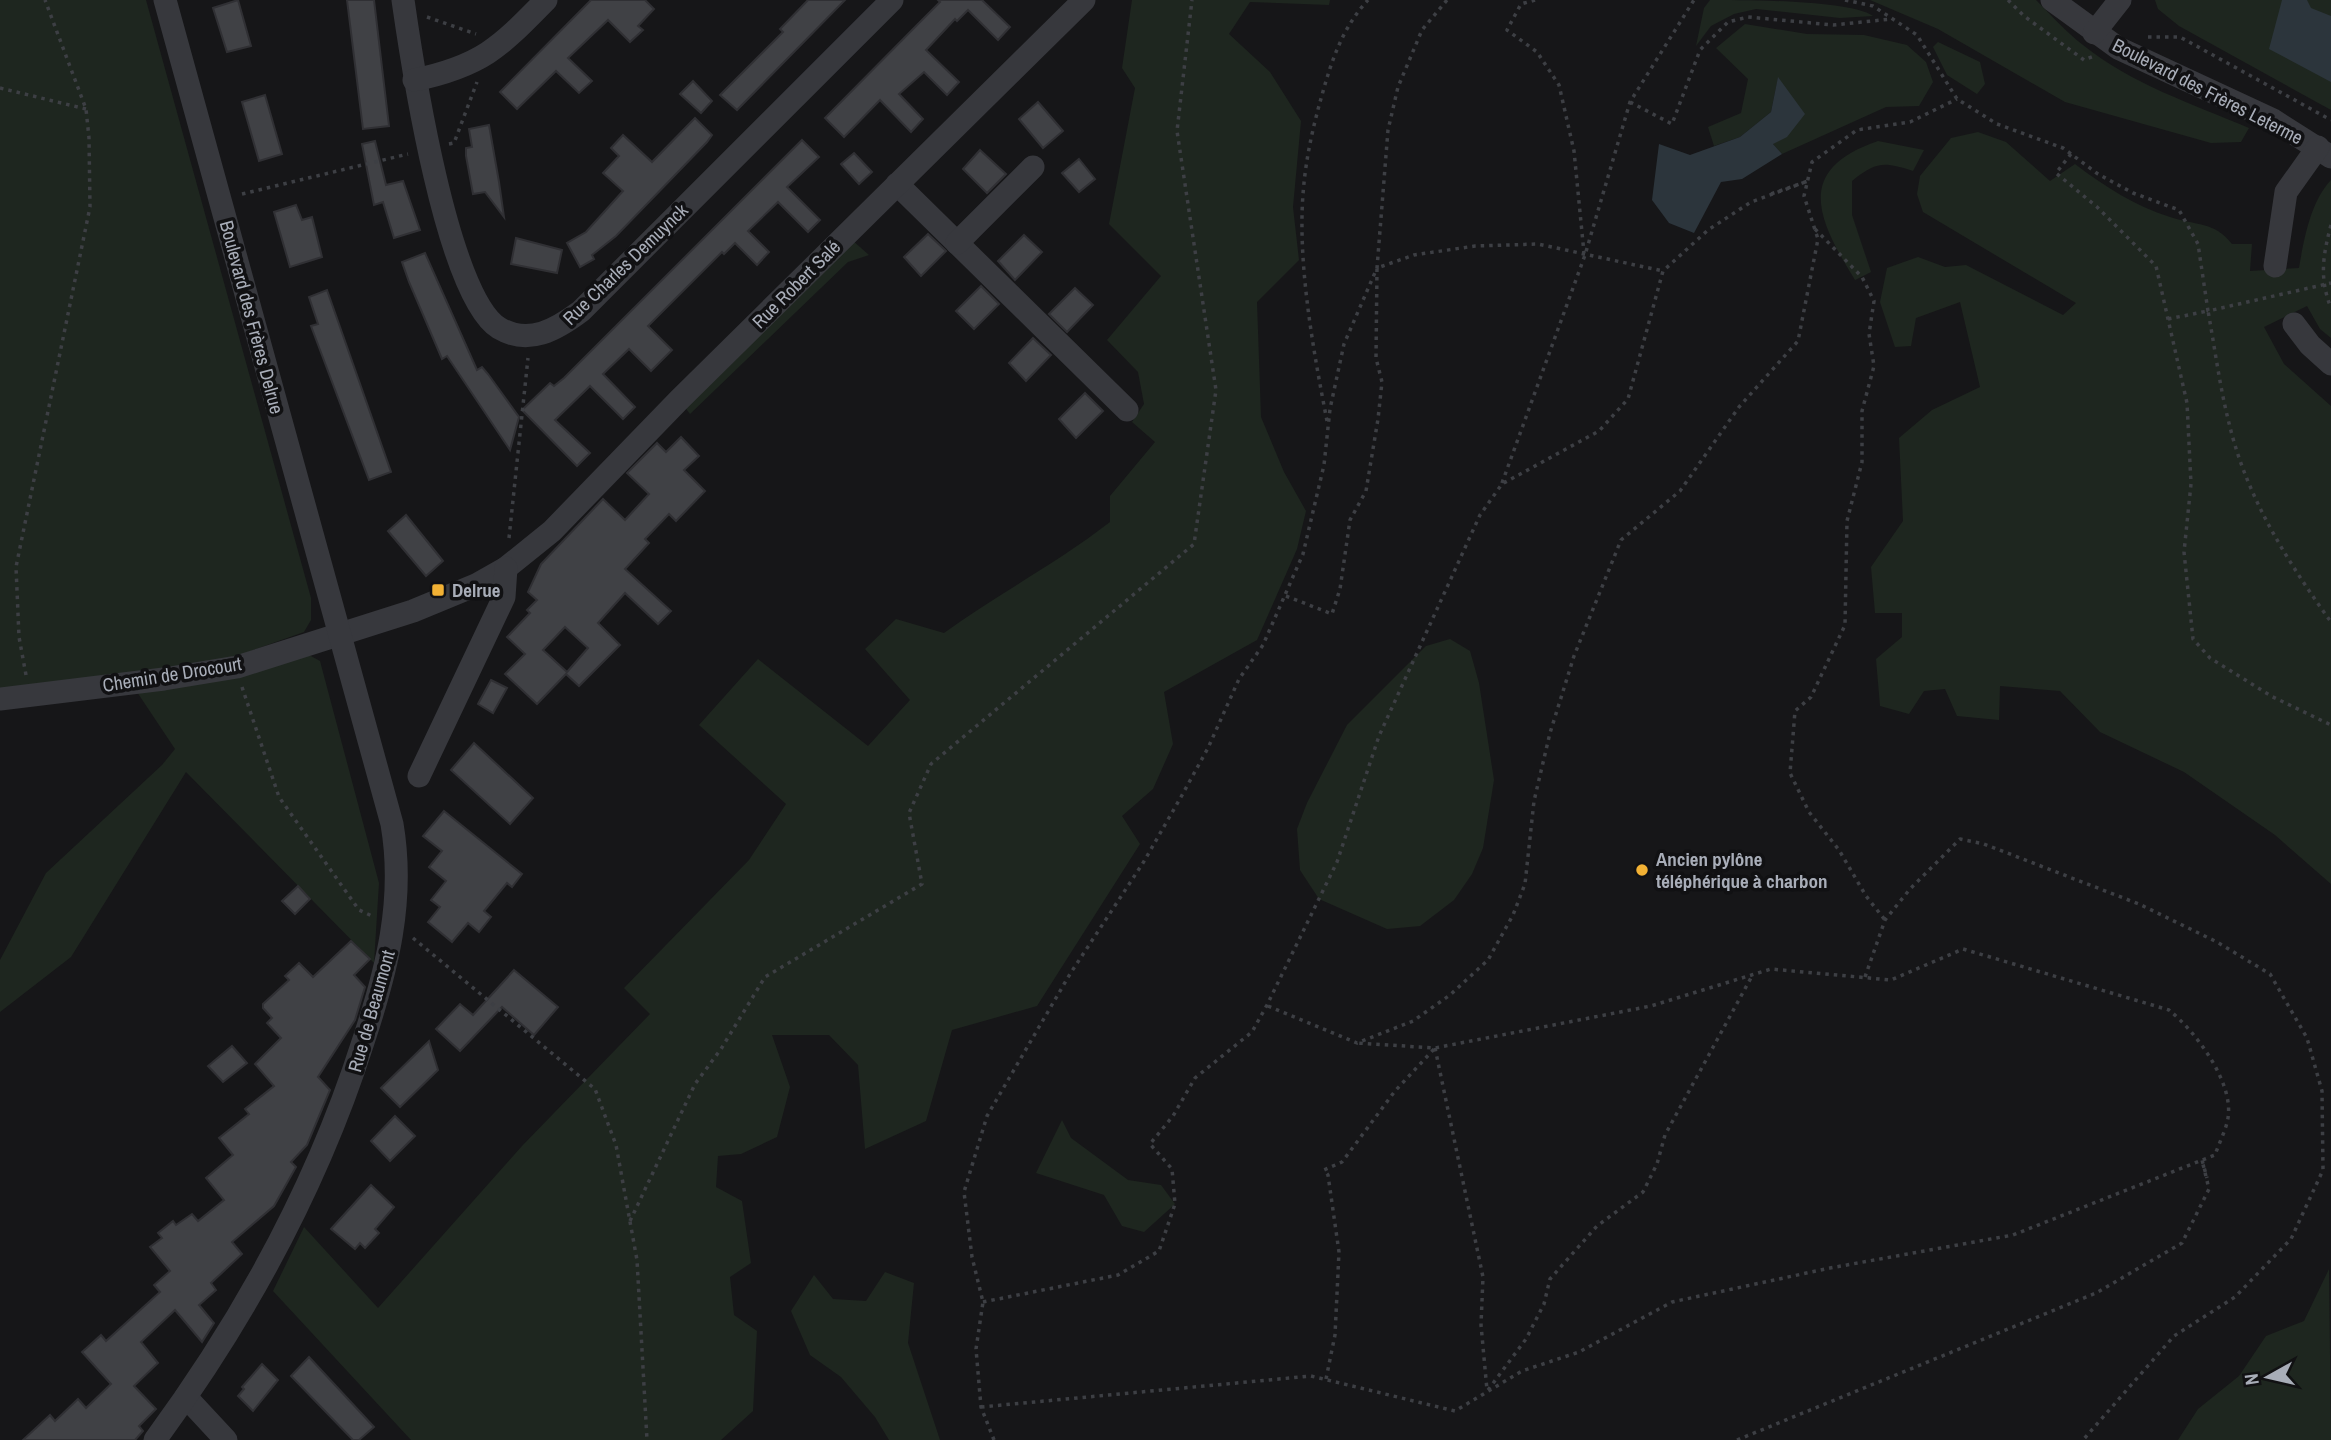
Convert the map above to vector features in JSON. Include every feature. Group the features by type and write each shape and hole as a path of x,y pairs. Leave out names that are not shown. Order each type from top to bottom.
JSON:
{"street":[{"name":"Boulevard des Frères Delrue","path":"165,0 340,633"},
{"path":"414,80 484,58 505,42 546,0"},
{"name":"Rue Charles Demuynck","path":"530,336 559,327 581,310 892,0"},
{"name":"Rue Robert Salé","path":"340,633 446,599 506,568 552,531 1084,0"},
{"name":"Boulevard des Frères Leterme","path":"2052,0 2094,33 2153,66 2273,120 2324,152"},
{"path":"2094,33 2120,0"},
{"path":"403,3 414,80 446,217 474,296 484,315 498,328 530,336"},
{"path":"2275,266 2286,192 2324,152"},
{"path":"957,243 1033,167"},
{"path":"897,184 1127,410"},
{"path":"2294,324 2310,345 2331,364"},
{"path":"419,776 504,597 506,568"},
{"name":"Chemin de Drocourt","path":"0,699 164,679 237,667 340,633"},
{"name":"Rue de Beaumont","path":"155,1440 243,1308 293,1216 317,1167 353,1076 385,975 398,890 398,858 340,633"},
{"path":"186,1397 226,1440"}],"path":[{"path":"26,681 19,637 16,567 90,208 86,109 45,0"},
{"path":"630,1222 695,1084 721,1049 765,977 922,884 909,813 931,764 1194,544 1216,390 1177,131 1192,0"},
{"path":"1328,427 1310,334 1303,184 1313,129 1331,64 1349,21 1368,0"},
{"path":"1285,596 1332,614 1340,589 1350,520 1366,491 1380,406 1382,382 1376,358 1377,268 1388,130 1398,87 1422,30 1447,0"},
{"path":"1535,0 1521,4 1507,30 1537,52 1559,85 1574,151 1585,255"},
{"path":"983,1302 1118,1275 1159,1251 1175,1204 1172,1169 1150,1144 1173,1116 1195,1079 1252,1032 1337,862 1379,736 1480,515 1502,484 1585,255 1630,102 1692,1 1681,0"},
{"path":"1845,0 1873,6 1917,35 1957,99 1997,124 2063,148 2121,187 2179,211 2197,244 2230,429 2262,515 2290,566 2331,622"},
{"path":"403,3 448,26 505,42"},
{"path":"1630,102 1672,124 1700,50 1728,22 1748,17 1833,25 1892,19"},
{"path":"220,200 454,142 484,58"},
{"path":"0,88 86,109"},
{"path":"1357,1044 1413,1021 1450,995 1488,960 1513,915 1525,884 1534,801 1550,733 1574,656 1621,540 1680,492 1739,407 1798,341 1818,239 1804,196 1812,162 1857,130 1910,122 1957,99"},
{"path":"2071,154 2056,173 2098,206 2155,266 2186,403 2191,484 2184,552 2193,639 2210,658 2271,696 2331,725"},
{"path":"1502,484 1599,431 1628,399 1663,271 1708,230 1751,202 1808,181"},
{"path":"1769,195 1808,181"},
{"path":"2331,225 2322,261 2322,286 2331,308"},
{"path":"1814,226 1862,277 1874,301 1869,334 1874,366 1862,411 1863,462 1847,521 1845,625 1811,697 1795,711 1790,773 1809,812 1839,849 1866,896 1885,920"},
{"path":"994,1440 981,1407 976,1349 983,1302 972,1257 964,1192 987,1116 1070,974 1149,852 1208,748 1239,680 1263,645 1303,554 1324,465 1328,427 1344,344 1377,268 1414,255 1475,246 1538,244 1663,271"},
{"path":"2168,318 2331,283"},
{"path":"506,568 530,336"},
{"path":"1865,978 1885,920 1910,889 1960,839 1984,844 2139,904 2227,948 2270,974 2307,1038 2322,1091 2323,1170 2291,1238 2235,1297 2174,1336 2083,1440"},
{"path":"981,1407 1311,1376 1455,1411 1522,1371 1579,1352 1672,1302 1830,1268 2013,1236 2215,1155 2228,1116 2220,1074 2192,1029 2169,1010 1963,949 1891,980 1771,969 1651,1006 1435,1048 1357,1044 1267,1005"},
{"path":"1487,1392 1526,1339 1544,1304 1550,1279 1597,1226 1643,1192 1657,1164 1665,1135 1753,975"},
{"path":"1326,1380 1335,1335 1339,1252 1328,1175 1324,1170 1342,1162 1395,1091 1435,1048"},
{"path":"1435,1048 1483,1277 1481,1325 1487,1392"},
{"path":"594,1089 616,1145 637,1260 647,1440"},
{"path":"2202,1160 2207,1178"},
{"path":"1737,1440 2096,1293 2182,1243 2209,1189 2202,1160"}],"shaded area":[{"path":"0,0 146,0 311,598 311,620 304,632 234,657 162,670 0,689"},
{"path":"1132,0 1330,0 1329,5 1250,2 1229,34 1270,72 1301,121 1293,207 1299,260 1257,302 1261,417 1284,472 1306,511 1297,549 1257,640 1164,692 1173,744 1153,789 1122,816 1140,844 1037,1006 952,1030 926,1121 865,1149 858,1065 829,1035 772,1035 790,1087 777,1137 741,1154 718,1156 716,1187 742,1201 751,1263 730,1277 734,1315 757,1331 753,1411 721,1440 411,1440 273,1291 304,1227 378,1308 522,1146 650,1014 624,988 749,860 786,804 699,725 758,659 868,746 910,700 865,649 896,619 944,633 1090,537 1110,522 1110,496 1155,442 1132,422 1144,404 1138,372 1107,340 1161,276 1109,224 1135,88 1122,68"},
{"path":"1710,0 1821,4 1861,11 1873,16 1840,18 1756,9 1734,14 1711,26 1696,46 1704,8"},
{"path":"1870,0 2036,0 2077,40 2121,71 2249,128 2241,142 2211,143 2065,102 1938,29"},
{"path":"2155,0 2331,0 2331,110 2179,26 2158,9"},
{"path":"2282,0 2307,0 2311,8 2331,16 2331,82 2269,49"},
{"path":"1745,24 1807,34 1864,35 1907,45 1926,62 1933,82 1919,106 1886,107 1782,154 1773,144 1778,78 1771,112 1740,137 1714,146 1708,127 1741,113 1748,79 1716,48"},
{"path":"1938,42 1980,62 1985,84 1977,94 1947,75 1933,47"},
{"path":"1778,77 1805,114 1787,137 1773,144 1782,154 1742,179 1721,182 1694,233 1669,223 1652,200 1659,144 1690,155 1740,137 1771,112"},
{"path":"1978,132 2006,142 2050,181 2075,164 2109,188 2144,207 2170,217 2204,225 2218,231 2232,244 2252,244 2250,271 2299,268 2313,209 2331,180 2331,338 2320,329 2307,306 2264,327 2284,364 2331,406 2331,884 2275,835 2184,772 2100,732 2060,691 2000,686 1999,720 1957,716 1945,689 1924,691 1909,714 1880,706 1876,659 1902,637 1902,613 1875,613 1871,567 1903,521 1899,438 1932,410 1980,387 1960,302 1916,318 1911,346 1895,347 1880,302 1887,268 1918,257 1945,267 1966,265 2063,315 2076,303 1923,212 1917,194 1920,176 1951,138"},
{"path":"1878,141 1924,150 1913,171 1881,165 1852,181 1852,215 1871,272 1855,280 1831,237 1821,199 1824,182 1833,167 1851,153"},
{"path":"852,240 869,255 848,262 690,414 684,406"},
{"path":"1450,639 1470,651 1479,683 1494,780 1483,848 1472,874 1454,900 1420,926 1387,929 1319,899 1300,870 1297,829 1307,803 1347,725 1426,646"},
{"path":"309,655 320,661 379,883 374,963 186,772 71,957 0,1012 0,960 46,873 162,765 175,749 137,692"},
{"path":"1062,1120 1071,1138 1128,1180 1161,1185 1175,1204 1144,1232 1122,1226 1104,1195 1036,1173"},
{"path":"2329,1269 2331,1440 2178,1440 2198,1409 2239,1376 2266,1336 2304,1321"},
{"path":"885,1272 914,1283 908,1343 940,1440 889,1440 875,1417 841,1377 810,1355 791,1311 814,1275 833,1299 866,1301"}],"building":[{"path":"238,0 251,46 227,52 213,8"},
{"path":"347,0 374,0 389,126 363,129"},
{"path":"591,0 645,0 654,9 638,26 643,30 630,42 608,20 568,58 592,81 579,93 556,71 517,109 500,92"},
{"path":"808,0 845,0 737,110 720,95 783,32 780,29"},
{"path":"938,0 982,0 1010,27 998,40 968,10 957,21 955,19 926,50 959,82 947,95 924,72 899,94 923,119 911,132 880,100 844,137 825,118 940,2"},
{"path":"693,81 712,101 701,113 680,94"},
{"path":"265,95 282,154 259,161 242,102"},
{"path":"1038,102 1063,131 1043,148 1019,119"},
{"path":"695,118 712,135 707,142 616,236 592,255 594,259 580,267 567,243 586,232 623,191 603,173 619,156 611,148 623,135 652,162"},
{"path":"489,125 504,217 485,192 473,194 466,156 466,148 472,147 469,129"},
{"path":"802,140 819,157 787,187 820,220 808,232 778,202 748,231 769,252 757,265 735,243 724,254 722,252 648,326 672,350 651,371 629,349 603,374 635,407 623,419 590,386 555,420 590,453 577,466 522,410 550,383 554,386 564,378"},
{"path":"375,141 386,185 403,181 420,230 394,238 383,202 374,205 362,144"},
{"path":"980,150 1006,174 987,193 963,169"},
{"path":"854,153 872,172 859,184 841,164"},
{"path":"1079,159 1095,179 1079,192 1062,173"},
{"path":"296,205 302,220 312,217 322,257 290,267 274,212"},
{"path":"928,234 946,251 921,276 904,257"},
{"path":"1024,235 1042,252 1015,280 998,261"},
{"path":"516,238 562,250 557,273 511,264"},
{"path":"425,253 477,370 482,367 519,417 510,450 447,356 442,359 402,262"},
{"path":"981,286 999,304 974,329 956,311"},
{"path":"1075,288 1093,305 1067,332 1049,314"},
{"path":"327,290 391,472 369,480 311,326 318,324 309,297"},
{"path":"1033,338 1051,355 1026,381 1009,363"},
{"path":"1085,393 1103,411 1076,438 1059,419"},
{"path":"681,437 699,456 684,470 705,491 676,521 669,514 645,539 649,543 625,569 671,611 658,624 625,593 598,623 620,645 579,686 566,674 537,704 505,674 525,654 507,637 530,613 527,610 537,600 528,592 541,564 603,499 625,520 649,494 627,473 657,443 666,452","holes":["565,627 588,648 567,672 543,650"]},
{"path":"406,515 443,561 426,576 388,531"},
{"path":"491,680 507,688 493,713 478,704"},
{"path":"474,743 533,798 510,824 451,770"},
{"path":"444,811 522,874 512,887 507,883 484,911 491,917 479,932 468,923 452,942 428,922 440,907 431,900 446,881 429,867 442,851 423,836"},
{"path":"298,886 310,899 295,914 282,901"},
{"path":"351,941 370,959 354,975 365,987 355,1020 318,1077 330,1090 307,1145 291,1162 296,1167 274,1206 232,1242 242,1254 211,1283 216,1290 199,1305 214,1323 202,1342 175,1310 141,1342 158,1363 134,1386 156,1409 139,1426 143,1431 135,1440 23,1440 50,1415 55,1421 78,1399 86,1408 111,1384 82,1352 101,1335 106,1341 160,1292 154,1285 170,1271 150,1247 162,1238 158,1233 173,1221 176,1225 192,1214 198,1221 224,1200 206,1178 233,1155 219,1138 249,1114 245,1109 274,1086 255,1064 281,1038 267,1023 272,1018 263,1008 263,1004 289,980 285,976 299,963 313,977"},
{"path":"514,970 558,1007 534,1035 502,1007 460,1051 436,1029 460,1004 473,1015"},
{"path":"429,1041 438,1070 400,1107 381,1088"},
{"path":"232,1046 247,1063 223,1082 208,1066"},
{"path":"395,1116 415,1136 390,1161 371,1141"},
{"path":"371,1185 394,1207 375,1229 379,1233 365,1248 360,1243 355,1249 331,1229"},
{"path":"309,1357 374,1427 359,1440 353,1440 291,1376"},
{"path":"262,1364 278,1380 253,1411 238,1396 244,1389 242,1387"}],"place":[{"name":"Delrue","path":"438,590"},
{"name":"Ancien pylône téléphérique à charbon","path":"1642,870"}]}
